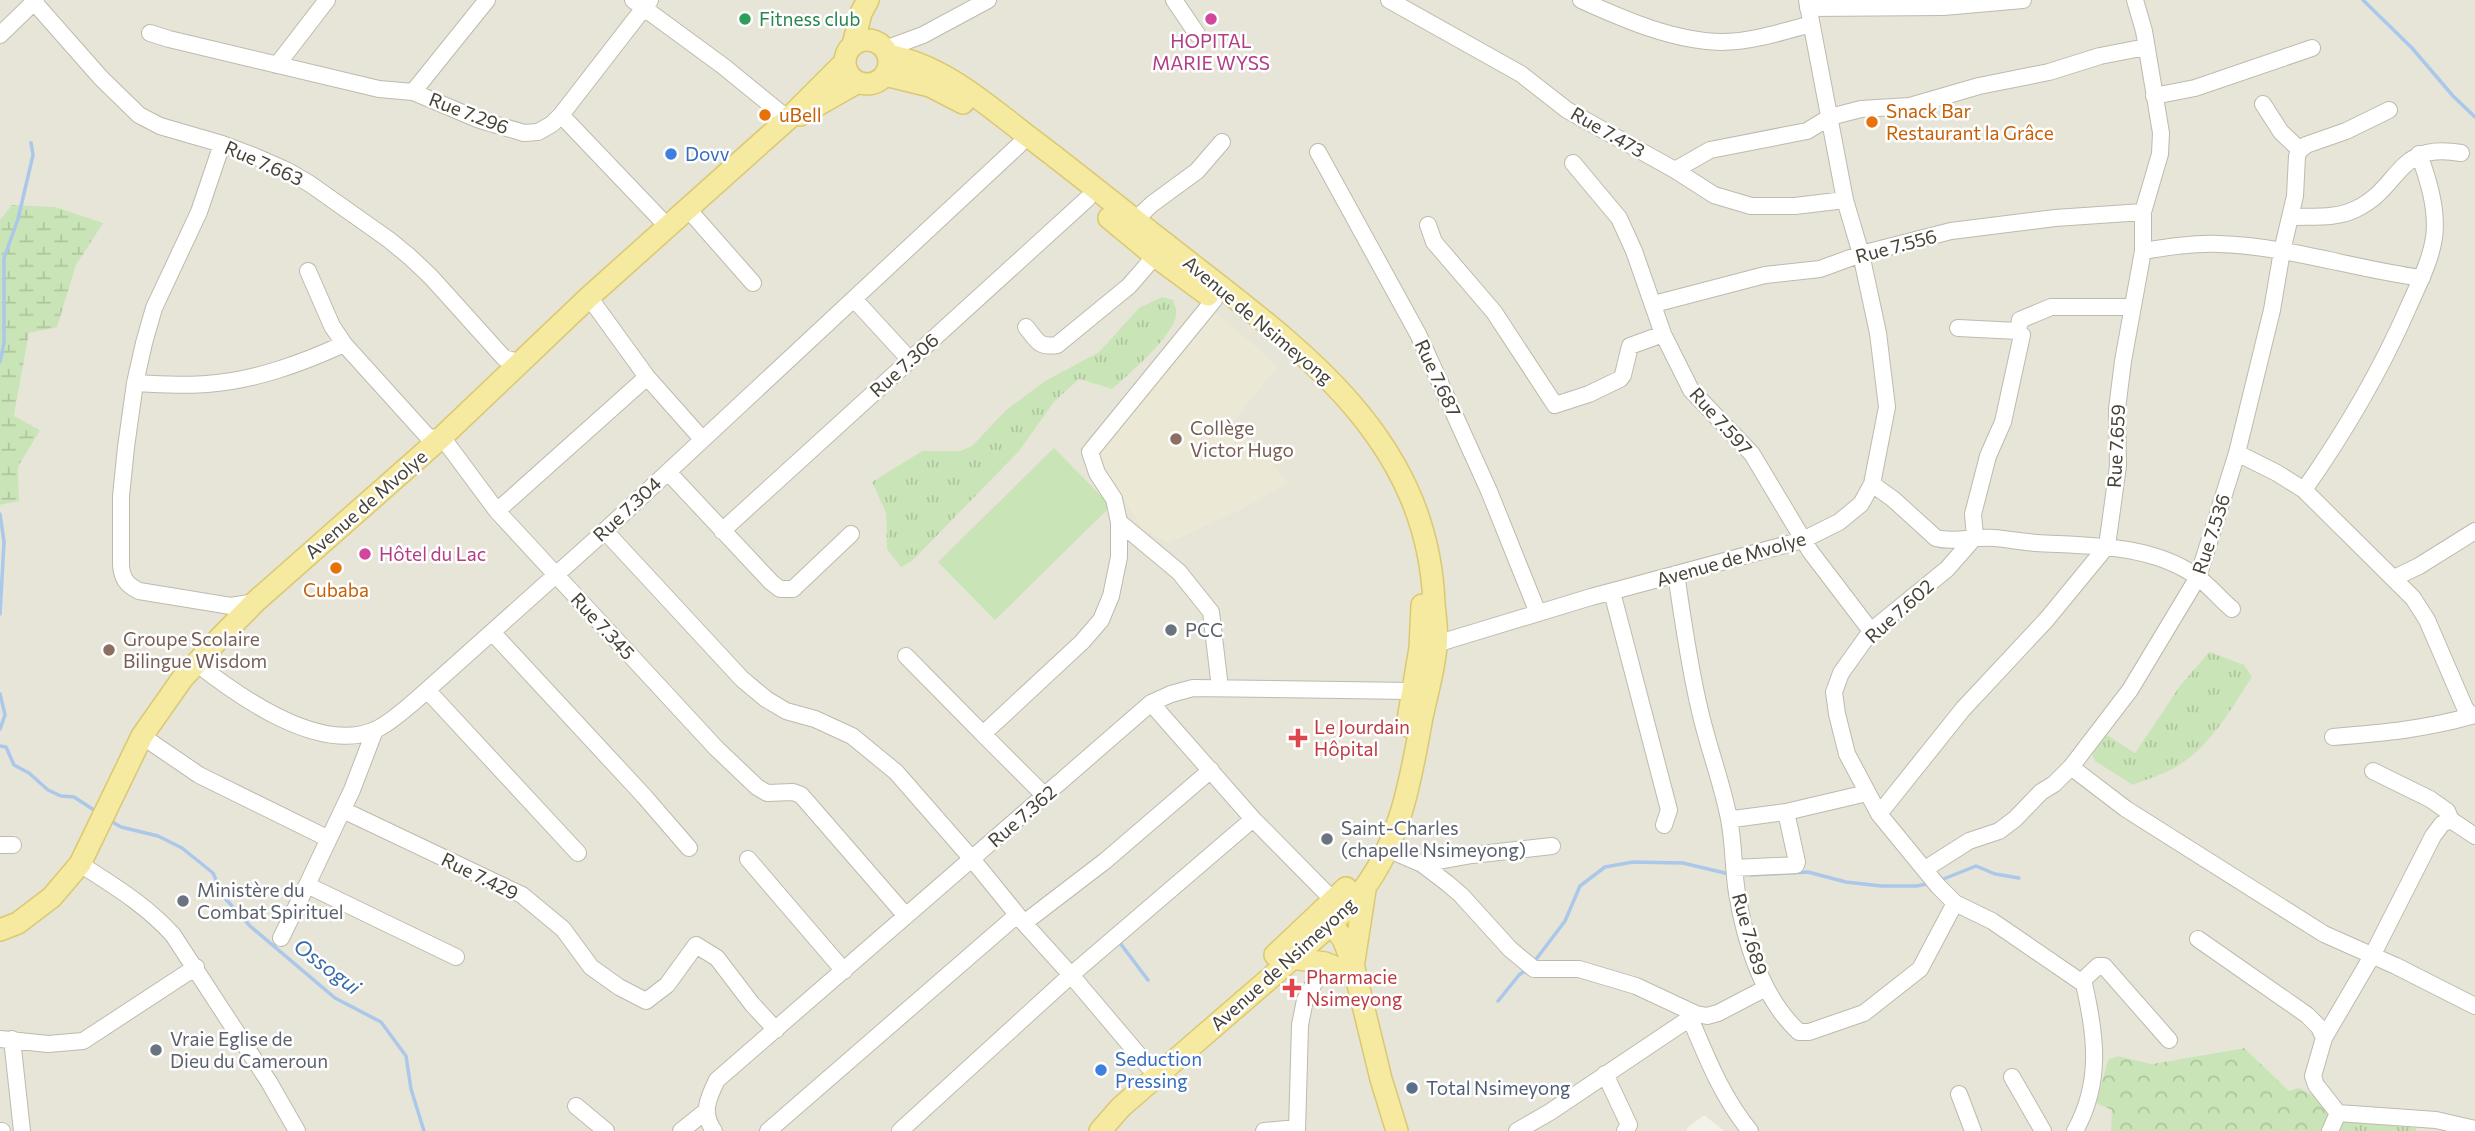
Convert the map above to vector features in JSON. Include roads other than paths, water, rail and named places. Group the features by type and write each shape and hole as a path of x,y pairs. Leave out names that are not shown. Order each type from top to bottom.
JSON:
{"main road":[{"path":"867,0 861,13 872,54"},
{"path":"872,54 877,0"},
{"name":"Avenue de Mvolye","path":"788,119 808,112 858,82 849,75 872,54"},
{"name":"Avenue de Mvolye","path":"0,930 18,923 52,897 80,864 142,736 164,703 196,663 255,602 442,437 687,208 788,119 872,54"},
{"name":"Avenue de Nsimeyong","path":"872,54 960,100 1214,300 1331,397 1381,464 1399,500 1415,547 1428,646 1412,691 1404,747 1385,822 1365,862 1292,958 1121,1107 1100,1131"},
{"name":"Avenue de Nsimeyong","path":"872,54 925,66 965,89 1135,220 1324,372 1353,403 1381,440 1412,498 1427,541 1433,572 1428,646 1406,802 1387,849 1365,887 1323,919 1111,1098 1083,1131"},
{"path":"1365,887 1340,966 1384,1131"},
{"path":"1323,919 1397,1131"},
{"path":"1292,958 1340,966"}],"street":[{"path":"277,65 327,0"},
{"path":"413,92 487,0"},
{"name":"Avenue de Mvolye","path":"872,54 923,36 988,0"},
{"path":"1174,0 1197,34"},
{"name":"Rue 7.473","path":"1389,0 1483,51 1521,74 1567,110 1675,170 1714,195 1751,206 1845,200"},
{"path":"1581,0 1639,23 1690,39 1722,42 1760,37 1811,24"},
{"path":"1807,4 1943,8 2023,0"},
{"name":"Rue 7.659","path":"2107,546 2118,466 2117,409 2143,251 2143,212 2160,154 2161,133 2135,0"},
{"path":"0,34 35,1"},
{"name":"Rue 7.663","path":"35,1 101,78 139,115 160,126 222,144 286,170 388,239 431,277 503,358 521,363"},
{"path":"642,3 788,119"},
{"name":"Rue 7.296","path":"150,33 379,89 413,92 477,119 524,134 538,132 561,115 642,3"},
{"name":"Avenue de Mvolye","path":"1428,646 1803,540 1839,522 1861,504 1871,484 1886,407 1878,333 1861,254 1845,200 1807,4"},
{"path":"1675,170 1710,150 1807,131 1830,117 1861,109 1910,106 1979,86 2049,72 2099,56 2146,47"},
{"path":"2154,96 2195,88 2312,48"},
{"path":"2263,104 2281,132 2300,150 2306,145 2346,131 2389,110"},
{"path":"561,115 667,226"},
{"path":"1135,220 1196,171 1222,142"},
{"path":"222,144 199,212 154,308 135,383 121,496 121,565 122,576 130,586 139,591 231,606 255,602"},
{"name":"Rue 7.304","path":"196,663 234,693 309,730 331,735 352,735 375,730 427,690 605,531 1019,145"},
{"name":"Rue 7.536","path":"1925,869 1969,841 1999,831 2071,766 2130,690 2198,577 2237,453 2272,310 2295,196 2297,156 2300,150"},
{"path":"2291,217 2340,216 2358,208 2378,193 2408,161 2419,154 2443,150 2461,153"},
{"name":"Rue 7.687","path":"1318,152 1418,334 1489,491 1538,613"},
{"path":"2304,490 2358,407 2422,278 2434,235 2430,183 2419,154"},
{"name":"Rue 7.597","path":"1573,163 1619,219 1654,304 1663,334 1691,390 1752,454 1803,540 1871,631"},
{"name":"Rue 7.306","path":"722,531 1087,199"},
{"path":"687,208 753,284"},
{"name":"Rue 7.556","path":"1654,304 1765,275 1820,269 1861,254 1951,231 2055,218 2143,212"},
{"path":"1429,225 1434,242 1494,312 1555,405 1589,394 1620,379 1630,346 1663,334"},
{"path":"2143,251 2177,245 2219,244 2282,251 2390,274 2422,278"},
{"path":"1026,327 1038,344 1057,345 1129,286 1155,256"},
{"path":"308,271 332,326 344,344 429,438 442,437"},
{"path":"589,297 647,377 702,439"},
{"path":"854,299 909,360"},
{"path":"983,734 1082,642 1101,620 1111,596 1119,557 1119,522 1114,499 1097,473 1090,452 1214,300"},
{"path":"2018,331 2020,320 2051,307 2133,307"},
{"path":"1958,328 2018,331 2022,335 2003,422 1988,456 1973,514 1975,537"},
{"path":"135,383 205,384 234,380 275,372 344,344"},
{"path":"497,511 647,377"},
{"name":"Rue 7.345","path":"442,437 497,511 716,748 757,787 767,793 793,792 801,795 906,916"},
{"path":"2237,453 2304,490 2413,598 2427,620 2465,708 2475,715"},
{"path":"668,472 771,583 780,589 793,589 851,534"},
{"path":"1871,484 1893,499 1936,538 1944,540 1975,537 2107,546 2162,558 2198,577 2232,609"},
{"path":"1119,522 1179,572 1212,612 1220,688"},
{"path":"605,531 742,679 766,699 786,711 815,719 852,736 896,772 1148,1066"},
{"path":"2394,578 2419,566 2475,531"},
{"name":"Rue 7.602","path":"1975,537 1947,569 1871,631 1841,673 1834,692 1837,714 1847,754 1879,814 1955,902 1992,921 2082,981"},
{"path":"1879,814 1963,709 2047,619 2107,546"},
{"name":"Rue 7.689","path":"1676,574 1700,711 1729,817 1734,868 1745,930 1766,988 1799,1032 1809,1032 1864,1013 1920,969 1955,902"},
{"path":"1612,592 1669,810 1664,825"},
{"path":"492,632 689,848"},
{"path":"906,656 1045,796"},
{"name":"Rue 7.362","path":"706,1111 709,1096 717,1080 1151,703 1194,688 1412,691"},
{"path":"427,690 578,853"},
{"path":"1151,703 1253,819 1323,919"},
{"path":"2333,737 2390,733 2444,724 2475,715"},
{"path":"281,938 343,810 375,730"},
{"path":"142,736 199,775 329,839"},
{"path":"2071,766 2126,809 2324,934 2475,1006"},
{"path":"768,1131 1020,919 1105,861 1210,771"},
{"path":"2373,771 2430,799 2447,811 2451,820 2475,836"},
{"path":"1729,817 1733,819 1786,812 1867,793"},
{"name":"Rue 7.429","path":"343,810 522,895 563,929 591,967 619,987 646,1001 667,985 696,945 717,958 776,1030"},
{"path":"1734,868 1796,865 1786,812"},
{"path":"900,1131 1071,975 1253,819"},
{"path":"2451,820 2442,824 2433,836 2372,956 2323,1038 2313,1076 2316,1086 2338,1113 2423,1125 2474,1126"},
{"path":"1422,864 1552,846"},
{"path":"1387,849 1422,864 1461,895 1510,949 1534,970 1579,969 1600,975 1636,986 1693,1016 1718,1013 1766,988"},
{"path":"748,859 844,971"},
{"path":"80,864 130,895 173,936 196,967 297,1131"},
{"path":"307,885 456,957"},
{"path":"2197,939 2306,1015 2319,1027 2323,1038"},
{"path":"1264,1131 1297,1129 1300,1025 1305,1000 1340,966"},
{"path":"2075,1131 2095,1073 2092,1033 2082,981 2098,966 2104,966 2169,1040"},
{"path":"22,1131 6,1039 48,1044 83,1041 196,967"},
{"path":"1517,1131 1550,1112 1693,1016"},
{"path":"1693,1016 1714,1076 1750,1131"},
{"path":"1605,1074 1629,1125 1625,1131"},
{"path":"2012,1077 2043,1131"},
{"path":"1958,1094 1973,1131"},
{"path":"576,1106 606,1131"},
{"path":"681,1131 706,1111 714,1131"},
{"path":"2330,1131 2338,1113"}],"waterway":[{"path":"2363,0 2412,48 2475,117"},
{"path":"0,362 4,343 4,258 18,219 33,155 31,143"},
{"name":"Ossogui","path":"0,514 4,542 0,614"},
{"name":"Ossogui","path":"0,694 5,715 0,729"},
{"name":"Ossogui","path":"0,746 6,747 14,765 29,773 48,790 61,796 74,797 97,812"},
{"name":"Ossogui","path":"109,820 121,827 158,836 182,848 213,873 223,896 250,926 335,998 381,1022 406,1056 411,1089 424,1131"},
{"path":"1534,962 1565,921 1580,886 1605,867 1633,862 1683,863 1729,874"},
{"path":"1941,880 1976,866 1995,874 2019,878"},
{"path":"1751,875 1808,872 1846,882 1881,886 1917,886 1930,883"},
{"path":"1120,943 1148,980"},
{"path":"1498,1001 1526,970"}],"place":[{"name":"Fitness club","path":"745,19"},
{"name":"HOPITAL MARIE WYSS","path":"1211,19"},
{"name":"uBell","path":"765,115"},
{"name":"Snack Bar Restaurant la Grâce","path":"1872,122"},
{"name":"Dovv","path":"671,154"},
{"name":"Collège Victor Hugo","path":"1176,439"},
{"name":"Hôtel du Lac","path":"365,554"},
{"name":"Cubaba","path":"336,568"},
{"name":"PCC","path":"1171,630"},
{"name":"Groupe Scolaire Bilingue Wisdom","path":"109,650"},
{"name":"Le Jourdain Hôpital","path":"1298,738"},
{"name":"Saint-Charles (chapelle Nsimeyong)","path":"1327,839"},
{"name":"Ministère du Combat Spirituel","path":"183,901"},
{"name":"Pharmacie Nsimeyong","path":"1292,988"},
{"name":"Vraie Eglise de Dieu du Cameroun","path":"156,1050"},
{"name":"Seduction Pressing","path":"1101,1070"},
{"name":"Total Nsimeyong","path":"1412,1088"}]}
